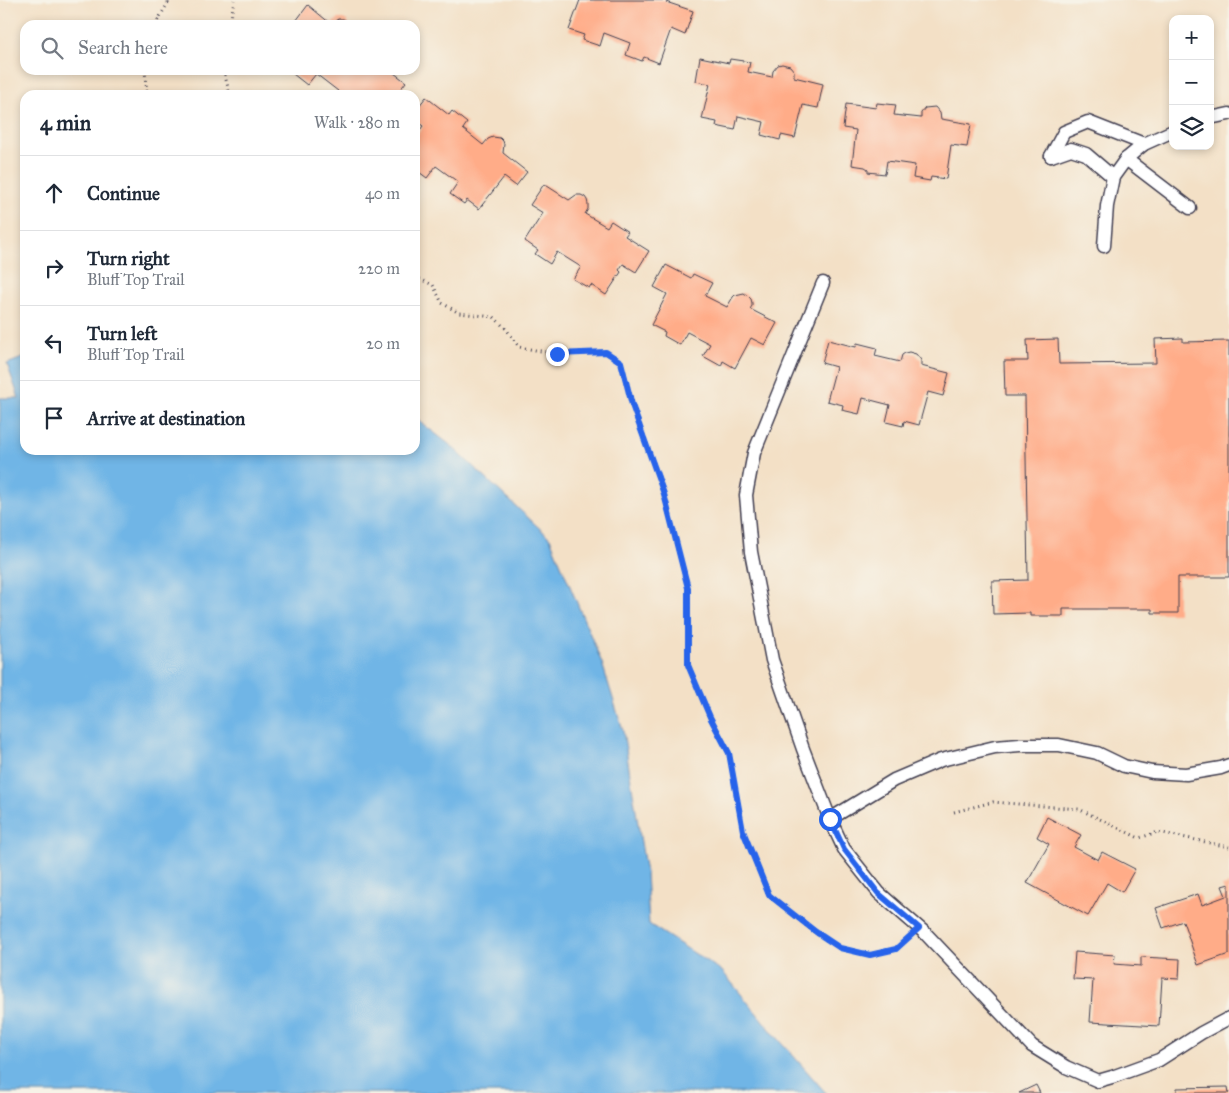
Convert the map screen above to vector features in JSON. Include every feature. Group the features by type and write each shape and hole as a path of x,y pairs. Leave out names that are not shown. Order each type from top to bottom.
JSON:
{"lane":[{"path":"1214,117 1229,114"},
{"path":"1113,177 1086,154 1071,149 1051,156 1064,132 1088,122 1144,144"},
{"path":"1104,246 1107,206 1113,177 1126,159 1144,144 1169,133"},
{"path":"1126,159 1190,208"},
{"path":"824,282 754,453 746,496 751,552 772,660 803,749 830,819 844,849 878,893 925,933 1032,1046 1066,1067 1098,1081 1112,1077 1159,1060 1201,1033 1229,1018"},
{"path":"830,819 894,780 941,760 995,747 1059,745 1097,753 1124,766 1152,772 1186,774 1229,766"}],"path":[{"path":"158,20 168,3 167,0"},
{"path":"231,20 234,0"},
{"path":"145,75 147,90"},
{"path":"225,75 229,90"},
{"path":"420,279 432,285 442,303 459,313 494,317 507,330 519,347 557,354 606,352 621,362 632,405 664,494 688,588 688,665 710,717 729,753 743,831 769,895 816,932 840,948 870,955 896,949 919,928"},
{"path":"954,812 993,802 1079,809 1139,838 1158,832 1229,847"}],"water":[{"path":"20,359 20,455 420,455 420,422 449,444 550,538 602,663 623,731 646,873 649,924 722,971 826,1093 0,1093 0,398 19,398 7,364"}],"building":[{"path":"580,0 667,0 666,2 693,11 685,35 671,29 659,63 644,57 642,61 626,55 630,43 604,33 600,46 582,40 584,35 569,30"},
{"path":"308,5 326,20 297,20"},
{"path":"700,57 729,63 730,59 750,62 748,72 772,77 773,71 778,65 790,66 794,71 794,77 823,84 818,108 803,105 795,138 781,135 780,140 761,135 764,122 738,116 735,130 716,126 717,122 702,119 710,84 696,81"},
{"path":"294,75 315,75 307,85"},
{"path":"317,75 397,75 406,82 400,90 337,90"},
{"path":"426,97 449,115 452,111 467,123 463,129 483,145 488,139 493,137 500,138 504,144 503,153 527,172 516,186 504,177 479,209 467,200 464,204 450,194 458,182 436,166 427,178 420,173 420,130 423,126 420,124 420,105"},
{"path":"877,103 896,105 894,115 921,118 921,113 925,108 935,107 940,113 941,119 971,124 967,147 951,145 946,179 931,177 930,181 913,178 915,165 887,161 885,174 868,172 868,169 865,167 852,165 856,130 843,128 846,104 876,108"},
{"path":"544,184 569,200 576,195 585,197 588,209 585,214 607,227 611,221 628,232 625,236 649,251 636,272 623,264 619,270 621,272 606,295 591,285 589,288 573,279 581,267 557,252 550,264 535,254 538,250 525,241 543,213 530,205"},
{"path":"666,265 691,278 693,274 712,283 705,296 727,307 735,295 744,293 748,296 752,303 750,309 777,323 765,345 751,338 735,368 723,361 721,366 703,356 710,344 687,332 680,345 664,336 665,332 651,325 667,294 654,287"},
{"path":"1183,338 1183,342 1229,341 1229,577 1178,577 1178,613 1152,613 1152,609 1063,609 1063,616 1030,616 1030,613 993,614 992,581 1028,580 1025,396 1005,396 1004,361 1028,361 1027,340 1058,339 1059,364 1156,363 1155,339"},
{"path":"828,340 856,347 857,343 877,348 875,356 900,362 902,355 905,353 916,354 921,360 921,366 949,373 943,396 928,392 919,425 904,421 903,426 886,422 890,405 863,398 859,414 842,410 843,405 827,401 836,367 822,363"},
{"path":"1047,817 1081,835 1074,847 1098,860 1102,852 1135,869 1122,892 1107,883 1088,916 1027,883 1049,844 1037,837"},
{"path":"1229,884 1229,954 1198,965 1183,921 1163,928 1156,908 1198,894 1202,905 1226,896 1222,886"},
{"path":"1075,952 1115,955 1114,964 1141,966 1141,957 1180,959 1179,979 1162,978 1159,1026 1090,1022 1093,980 1073,979"},
{"path":"1036,1085 1040,1093 1019,1093"},
{"path":"1228,1087 1229,1093 1177,1093 1177,1088"}],"route":[{"path":"557,354 606,352 621,362 632,405 664,494 688,588 688,665 710,717 729,753 743,831 769,895 816,932 840,948 870,955 896,949 919,928 878,893 844,849 830,819"}]}
